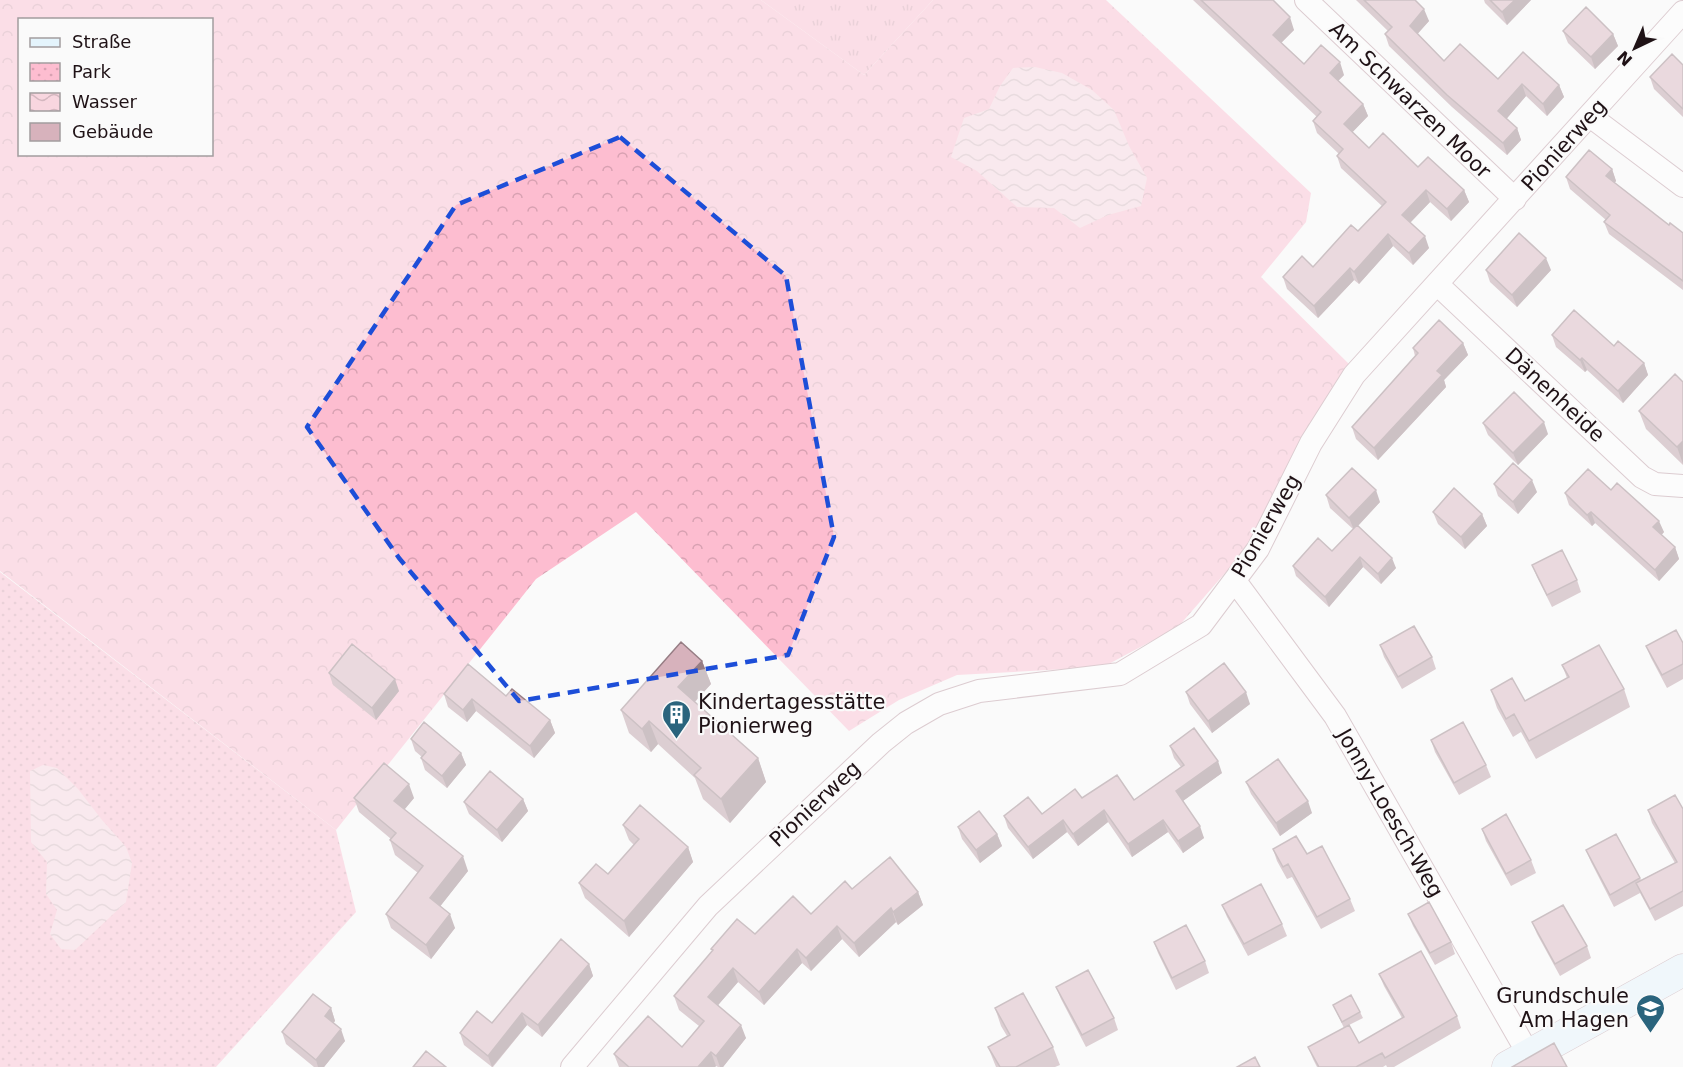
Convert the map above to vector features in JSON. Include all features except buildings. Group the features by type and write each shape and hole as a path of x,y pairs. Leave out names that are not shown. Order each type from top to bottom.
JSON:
{"street":[{"name":"Am Schwarzen Moor","path":"1306,0 1515,199"},
{"name":"Pionierweg","path":"572,1067 708,906 881,743 906,723 939,704 979,692 1120,674 1201,625 1258,549 1311,442 1354,375 1683,12"},
{"path":"1590,116 1683,186"},
{"name":"Dänenheide","path":"1437,284 1642,477 1655,484 1683,486"},
{"name":"Jonny-Loesch-Weg","path":"1235,581 1335,716 1519,1061"},
{"path":"1519,1061 1683,970"}],"highlighted area":[{"path":"620,137 786,276 834,537 788,655 519,701 399,558 307,427 456,205"}],"green space":[{"path":"0,0 761,0 864,75 933,0 1106,0 1311,193 1306,222 1261,277 1350,365 1246,549 1178,627 1103,667 957,675 899,700 849,731 636,512 536,579 336,830 0,571"},
{"path":"761,0 933,0 864,75"},
{"path":"0,572 336,830 356,912 216,1067 0,1067"}],"water":[{"path":"1035,67 1062,73 1092,90 1114,110 1129,146 1147,178 1141,206 1108,215 1080,228 1054,208 1017,207 977,171 951,157 964,118 989,109 1000,86 1013,68"},
{"path":"43,765 57,768 78,789 126,847 132,863 126,902 75,950 61,949 50,934 57,910 46,894 47,862 31,842 30,771"}],"place":[{"name":"Kindertagesstätte Pionierweg","path":"677,740"},
{"name":"Grundschule Am Hagen","path":"1650,1034"}]}
